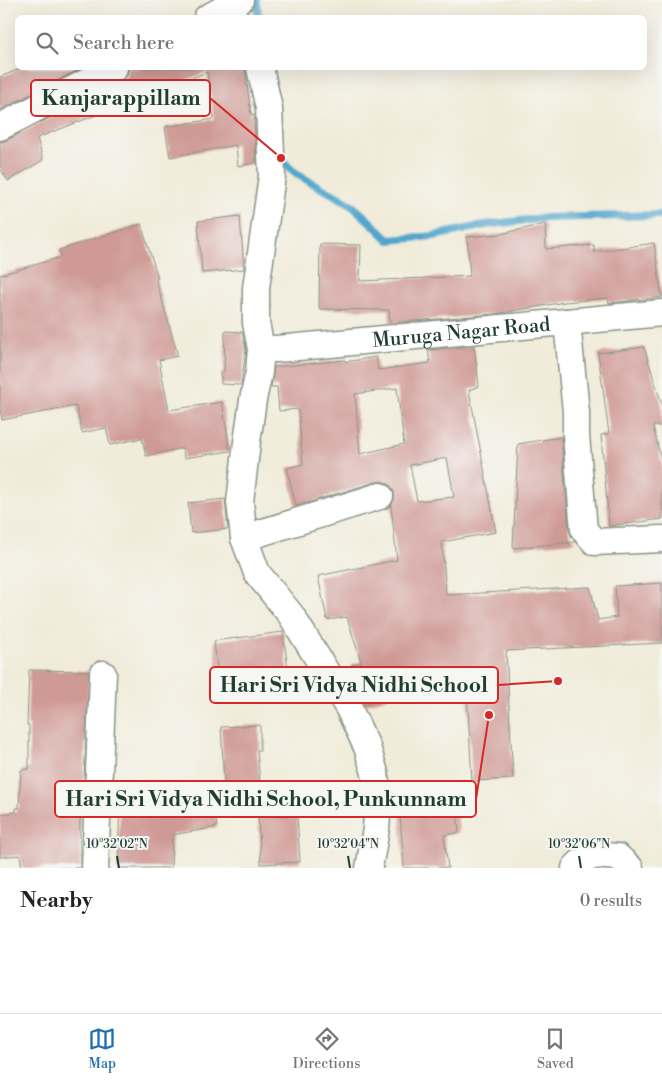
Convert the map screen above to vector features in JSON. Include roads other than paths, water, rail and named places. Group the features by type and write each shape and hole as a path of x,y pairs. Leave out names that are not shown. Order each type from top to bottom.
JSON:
{"street":[{"path":"212,15 240,0"},
{"path":"244,0 247,15"},
{"path":"0,127 110,70"},
{"path":"260,70 269,108 272,176 256,288 256,323 261,349 240,502 244,538 257,573 291,615 349,709 367,747 375,773 378,804 376,829 369,868"},
{"name":"Muruga Nagar Road","path":"261,349 662,313"},
{"path":"567,322 584,530 595,542 662,539"},
{"path":"244,538 380,496"},
{"path":"95,868 103,674"},
{"path":"575,868 594,855 618,857 630,868"}],"waterway":[{"path":"256,0 258,15"},
{"path":"280,153 283,161 298,175 351,205 389,240 434,236 485,225 544,218 662,215"}],"place":[{"name":"Kanjarappillam","path":"281,158"},
{"name":"Hari Sri Vidya Nidhi School","path":"558,681"},
{"name":"Hari Sri Vidya Nidhi School, Punkunnam","path":"489,715"}]}
